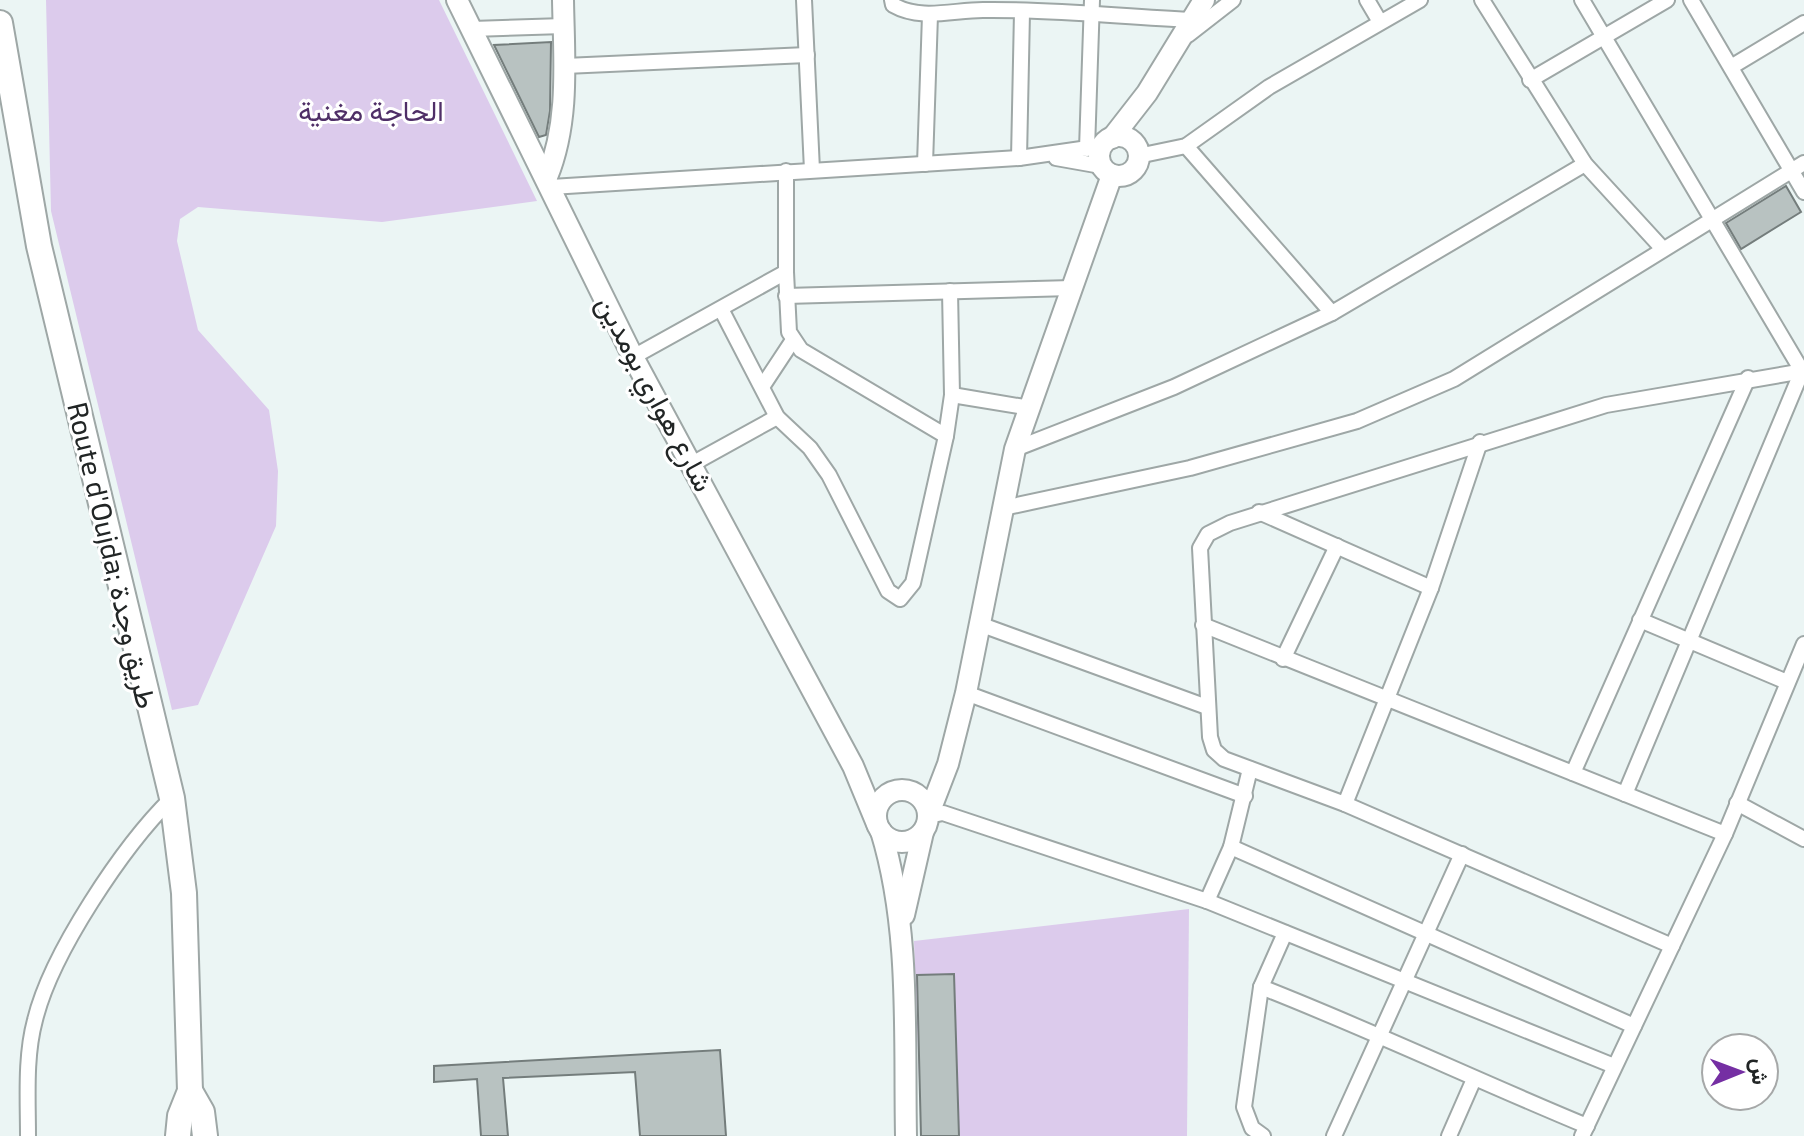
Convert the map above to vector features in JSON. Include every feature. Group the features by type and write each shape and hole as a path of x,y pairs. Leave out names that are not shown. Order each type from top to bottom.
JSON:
{"main road":[{"name":"Route d'Oujda; طريق وجدة","path":"0,23 39,246 172,798 184,893 190,1091 180,1116 178,1136"},
{"name":"Route d'Oujda; طريق وجدة","path":"190,1091 202,1112 205,1136"}],"street":[{"name":"شارع هواري بومدين","path":"457,0 633,357 861,783 879,828 897,894 901,926"},
{"path":"563,0 565,66 562,126 549,182 1103,155 1130,173 1147,93"},
{"path":"804,0 812,170"},
{"path":"892,0 893,5 901,10 930,15 982,5 1022,12 1092,8 1192,20"},
{"path":"1103,155 1181,41 1204,0"},
{"path":"1181,41 1233,0"},
{"path":"1367,0 1380,22"},
{"path":"1136,150 1186,146 1238,107 1420,0"},
{"path":"1482,0 1585,164 1662,248"},
{"path":"1582,0 1803,371"},
{"path":"1530,80 1667,0"},
{"path":"1691,0 1731,67 1798,167 1804,192"},
{"path":"906,1136 901,926 925,824 948,764 966,693 1015,449 1072,288 1103,155 1092,8"},
{"path":"1019,158 1022,12"},
{"path":"925,164 930,15"},
{"path":"1731,67 1804,23"},
{"path":"472,29 564,26"},
{"path":"565,66 807,55"},
{"path":"1044,156 1103,155 1126,138 1136,150"},
{"path":"1186,146 1332,313"},
{"path":"1015,449 1174,387 1332,313 1585,164"},
{"path":"1003,508 1190,468 1357,421 1454,379 1798,167"},
{"path":"786,171 786,296 793,340 801,350 946,436"},
{"path":"633,357 786,272"},
{"path":"786,296 1072,288"},
{"path":"721,309 777,417 810,448 829,475 888,591 900,599 913,583 946,436 952,395 950,291"},
{"path":"762,387 793,340"},
{"path":"1672,946 1345,804 1224,759 1214,750 1207,707 1199,560 1203,539 1230,523 1259,512 1606,405 1748,378 1803,371"},
{"path":"1625,794 1803,371"},
{"path":"1573,773 1748,378"},
{"path":"952,395 1030,408"},
{"path":"692,464 777,417"},
{"path":"1345,804 1384,699 1431,588 1480,442"},
{"path":"1259,512 1431,588"},
{"path":"1283,659 1337,546"},
{"path":"1640,620 1787,682"},
{"path":"982,625 1207,707"},
{"path":"1203,625 1725,834"},
{"path":"1261,987 1382,1034 1585,1131 1725,834 1804,644"},
{"path":"966,693 1245,796"},
{"path":"861,783 874,791 896,791 928,783 948,764"},
{"path":"1207,901 1231,847 1250,769"},
{"path":"896,791 923,801 925,824"},
{"path":"896,791 876,809 879,828 886,837 902,842 943,813 1207,901 1614,1066"},
{"path":"28,1136 30,1047 42,997 69,943 122,859 144,828 172,798"},
{"path":"1737,803 1804,839"},
{"path":"1231,847 1634,1026"},
{"path":"1334,1136 1462,854"},
{"path":"1263,1136 1252,1128 1244,1107 1261,987 1285,933"},
{"path":"1449,1136 1474,1079"}],"green space":[{"name":"الحاجة مغنية","path":"46,0 439,0 537,201 382,222 198,207 180,219 177,241 198,330 269,410 278,471 276,526 198,705 172,710 51,211"},
{"path":"1189,909 1187,1136 921,1136 914,941"}],"building":[{"path":"551,42 550,111 546,135 539,137 494,45"},
{"path":"1786,186 1801,212 1741,249 1726,223"},
{"path":"954,974 959,1136 921,1136 917,975"},
{"path":"720,1050 726,1136 640,1136 635,1072 503,1078 508,1136 481,1136 477,1079 434,1082 434,1066"}],"tunnel":[{"path":"190,1099 192,1136"}]}
